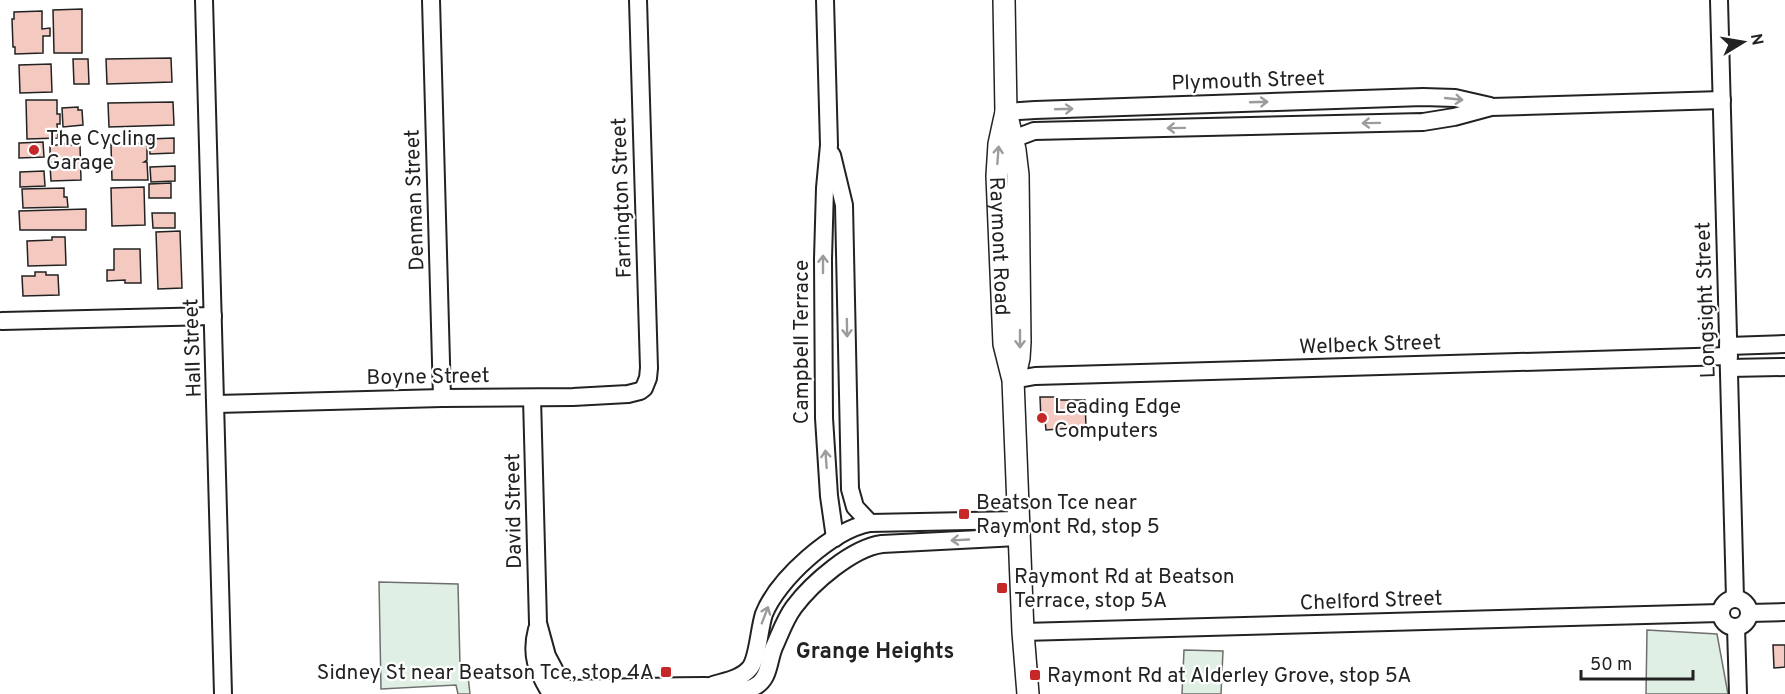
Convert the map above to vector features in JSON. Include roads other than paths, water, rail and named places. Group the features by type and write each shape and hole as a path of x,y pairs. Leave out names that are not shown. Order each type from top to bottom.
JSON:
{"main road":[{"name":"Raymont Road","path":"1004,0 1006,112 999,144 997,176 1004,344 1013,380 1018,528 1028,694"},
{"name":"Raymont Road","path":"1006,112 1013,139 1018,175 1020,342 1019,358 1013,380"},
{"name":"Raymont Road","path":"1015,694 1023,632"}],"street":[{"name":"Hall Street","path":"204,0 223,694"},
{"name":"Denman Street","path":"431,0 442,398"},
{"name":"Farrington Street","path":"638,0 649,368 647,381 640,391"},
{"name":"Campbell Terrace","path":"825,0 829,145 824,198 824,438 835,538"},
{"name":"Longsight Street","path":"1719,0 1735,598"},
{"name":"Plymouth Street","path":"1006,112 1424,97 1455,98 1491,107"},
{"name":"Plymouth Street","path":"1013,139 1034,131 1422,122 1454,117 1491,107 1722,100"},
{"name":"Campbell Terrace","path":"829,145 844,205 850,486 854,504 870,524"},
{"path":"0,320 213,316"},
{"name":"Welbeck Street","path":"1013,380 1035,376 1729,357 1785,344"},
{"name":"Welbeck Street","path":"1729,357 1785,367"},
{"name":"Boyne Street","path":"216,404 584,397 640,391"},
{"name":"David Street","path":"532,398 538,623 534,654 539,672 556,693"},
{"path":"829,492 850,486"},
{"path":"927,523 927,542"},
{"path":"709,686 736,678 747,670 754,660 762,621 773,599 798,568 835,538 852,528 870,524 927,523 1018,528"},
{"path":"756,690 765,677 773,649 795,606 839,565 870,546 927,542 1018,528"},
{"path":"1735,598 1746,604 1749,613 1744,624 1736,627 1727,625 1720,613 1726,601 1735,598"},
{"path":"1749,613 1785,612"},
{"name":"Chelford Street","path":"1023,632 1720,613"},
{"path":"1736,627 1738,694"},
{"path":"747,670 756,690"},
{"path":"556,693 709,686 739,691 756,690"}],"place":[{"name":"The Cycling Garage","path":"34,150"},
{"name":"Leading Edge Computers","path":"1042,418"},
{"name":"Beatson Tce near Raymont Rd, stop 5","path":"964,514"},
{"name":"Raymont Rd at Beatson Terrace, stop 5A","path":"1002,588"},
{"name":"Sidney St near Beatson Tce, stop 4A","path":"666,672"},
{"name":"Raymont Rd at Alderley Grove, stop 5A","path":"1035,675"}],"district":[{"name":"Grange Heights","path":"875,650"}]}
